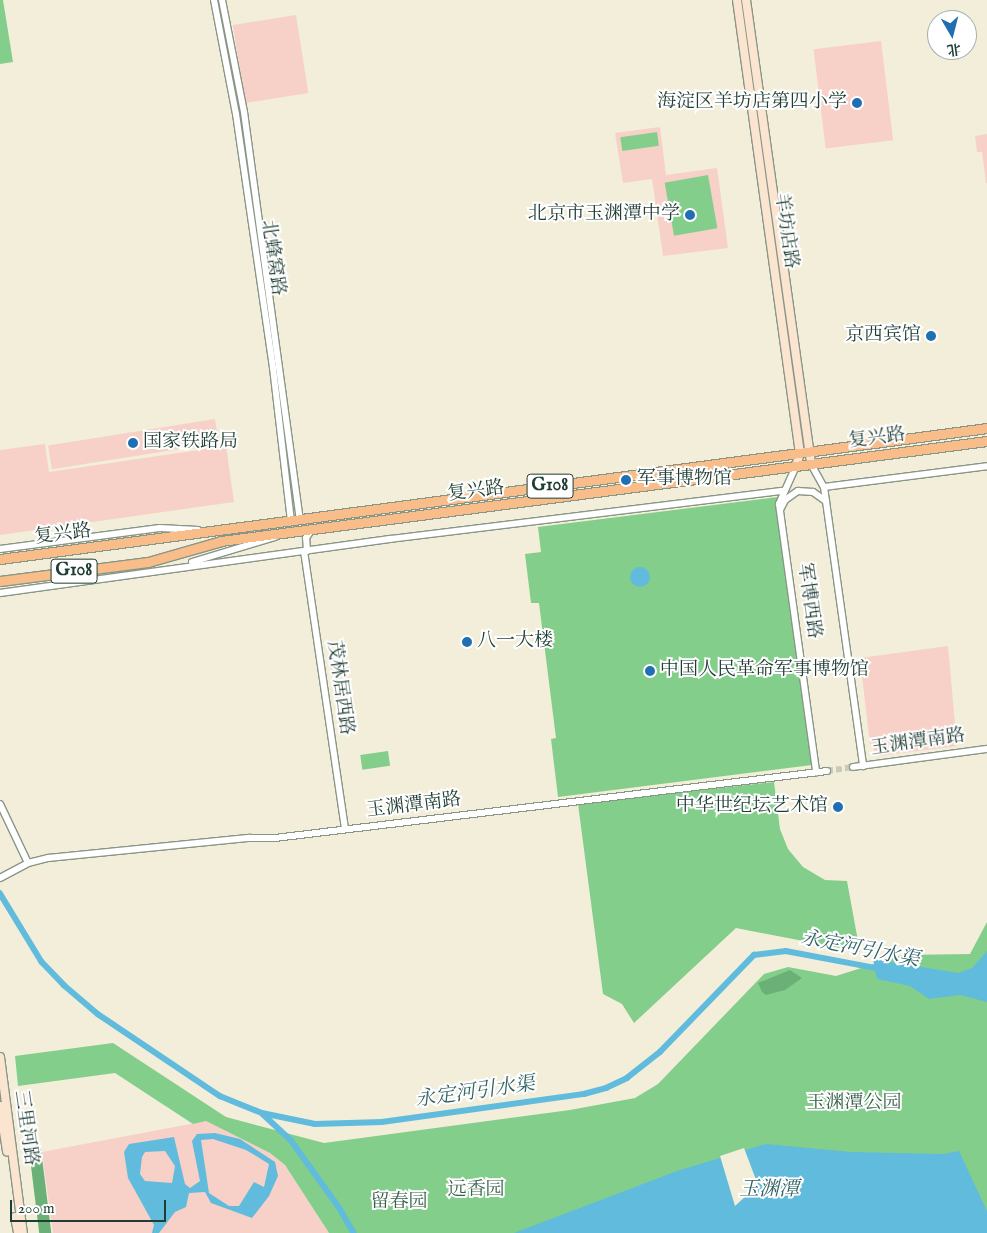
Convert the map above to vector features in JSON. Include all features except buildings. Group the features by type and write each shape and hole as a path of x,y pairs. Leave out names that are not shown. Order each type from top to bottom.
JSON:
{"highway":[{"name":"复兴路","path":"0,559 140,542 987,428"},
{"name":"复兴路","path":"0,580 148,562 203,544 297,530 987,441"}],"main road":[{"name":"羊坊店路","path":"737,0 805,452"},
{"name":"羊坊店路","path":"746,0 805,452 796,466"},
{"path":"805,452 811,464"},
{"name":"三里河路","path":"0,1057 4,1145 23,1233"},
{"name":"三里河路","path":"0,1106 4,1145 18,1233"}],"street":[{"name":"北蜂窝路","path":"214,0 236,114 290,508 296,520"},
{"name":"北蜂窝路","path":"222,0 245,121 299,507 296,520"},
{"name":"军博西路","path":"811,464 824,486 863,766"},
{"name":"军博西路","path":"796,466 782,491 780,510 816,772"},
{"path":"824,486 987,466"},
{"name":"复兴路","path":"0,592 782,491"},
{"path":"780,510 785,500 798,491 813,492 826,502"},
{"path":"290,508 299,507"},
{"name":"复兴路","path":"0,549 160,528 219,530"},
{"path":"159,572 297,530"},
{"name":"茂林居西路","path":"310,532 306,538 306,551 346,830"},
{"name":"玉渊潭南路","path":"853,767 987,749"},
{"name":"玉渊潭南路","path":"0,878 28,863 346,830 827,771"},
{"path":"0,804 28,863"}],"shaded area":[{"path":"296,15 308,93 245,103 233,25"},
{"name":"海淀区羊坊店第四小学","path":"881,41 893,140 826,149 814,49"},
{"name":"北京市玉渊潭中学","path":"660,127 666,175 717,168 728,248 663,256 652,179 623,183 615,133"},
{"path":"987,134 986,183 982,152 977,152 975,136"},
{"name":"国家铁路局","path":"215,419 219,443 52,469 48,445"},
{"path":"45,444 49,472 226,446 234,502 0,535 0,450"},
{"path":"948,646 957,746 879,756 870,745 860,658"},
{"path":"206,1121 270,1153 285,1165 329,1233 53,1233 42,1152"}],"green space":[{"path":"0,0 3,0 13,62 0,64"},
{"path":"657,132 659,146 622,151 620,137"},
{"path":"708,175 717,228 674,236 665,183"},
{"name":"中国人民革命军事博物馆","path":"778,497 812,765 558,797 551,739 556,738 539,603 531,603 525,554 541,552 538,527"},
{"path":"388,751 390,766 362,770 360,755"},
{"path":"774,782 780,829 788,849 803,867 825,880 847,881 860,952 736,928 634,1023 622,1004 603,994 578,804"},
{"name":"玉渊潭公园","path":"987,922 987,1233 329,1233 285,1165 270,1153 206,1121 193,1124 115,1073 18,1086 15,1056 113,1043 226,1117 324,1143 570,1110 635,1098 658,1084 764,974 788,967 836,976 902,955 970,954"},
{"path":"790,970 802,978 785,990 766,995 762,992 758,983"},
{"path":"41,1149 51,1233 39,1233 29,1150"}],"water":[{"path":"640,567 647,570 650,577 647,584 640,587 633,584 630,577 633,570"},
{"path":"987,951 987,1002 960,995 929,999 910,986 877,979 873,959 958,973 972,968"},
{"path":"215,1133 240,1139 275,1162 278,1176 269,1196 252,1218 211,1203 205,1192 189,1193 186,1207 175,1212 159,1233 152,1233 154,1225 128,1178 124,1152 129,1144 174,1137 185,1184 190,1188 200,1181 192,1141 197,1134","holes":["213,1139 246,1150 269,1164 264,1187 254,1182 239,1206 229,1206 209,1193 201,1140","165,1151 175,1166 172,1183 145,1181 140,1174 142,1157 145,1152"]},
{"name":"玉渊潭","path":"766,1144 851,1152 943,1154 959,1151 987,1211 987,1233 514,1233 677,1171"}],"pier":[{"path":"744,1148 758,1185 735,1206 720,1156"}],"waterway":[{"name":"永定河引水渠","path":"0,893 42,962 64,985 98,1014 220,1096 262,1113 315,1124 382,1122 584,1094 606,1088 627,1078 660,1052 754,955 786,951 881,969"},
{"path":"263,1114 291,1140 339,1207 354,1233"}],"tunnel":[{"path":"827,771 853,767"}],"place":[{"name":"海淀区羊坊店第四小学","path":"857,103"},
{"name":"北京市玉渊潭中学","path":"690,215"},
{"name":"京西宾馆","path":"931,336"},
{"name":"国家铁路局","path":"133,443"},
{"name":"军事博物馆","path":"626,480"},
{"name":"八一大楼","path":"467,642"},
{"name":"中国人民革命军事博物馆","path":"650,671"},
{"name":"中华世纪坛艺术馆","path":"838,807"}],"park label":[{"name":"远香园","path":"476,1191"},
{"name":"留春园","path":"399,1203"}]}
